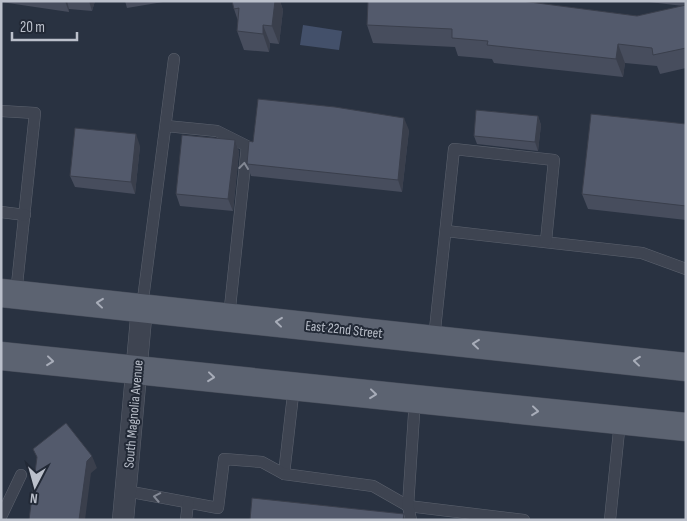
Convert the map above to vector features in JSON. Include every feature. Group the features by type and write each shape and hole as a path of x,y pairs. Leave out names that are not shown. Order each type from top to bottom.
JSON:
{"main road":[{"name":"East 22nd Street","path":"9,294 686,367"},
{"path":"1,356 686,428"}],"street":[{"name":"South Magnolia Avenue","path":"123,520 142,307"}],"lane":[{"path":"142,307 174,59"},
{"path":"1,111 35,113 25,215 9,294"},
{"path":"166,126 217,131 247,146 238,215 229,317"},
{"path":"434,339 454,149 554,160 546,241"},
{"path":"1,212 25,215"},
{"path":"446,231 642,252 686,269"},
{"path":"284,474 294,386"},
{"path":"411,520 408,506 415,399"},
{"path":"610,520 620,421"},
{"path":"126,491 218,508 224,459 262,462 284,474 373,486 408,506 524,520"},
{"path":"1,516 21,475"},
{"path":"186,520 188,503"},
{"path":"399,520 408,506"}],"water":[{"path":"303,25 342,31 339,50 300,45"}],"building":[{"path":"232,1 275,1 272,26 263,25 263,34 237,31 239,8 234,9"},
{"path":"368,1 522,1 637,16 686,5 686,48 653,55 652,48 618,44 616,59 487,45 488,41 452,38 452,29 367,25"},
{"path":"258,99 335,107 404,118 398,180 247,164 249,141 253,142"},
{"path":"476,110 538,116 535,142 474,136"},
{"path":"591,114 686,124 686,206 582,194"},
{"path":"75,128 136,134 131,182 70,176"},
{"path":"182,135 235,140 228,199 176,194"},
{"path":"66,423 92,456 87,461 79,520 29,520 37,457 33,449"},
{"path":"252,498 404,514 403,520 250,520"},
{"path":"192,518 211,520 192,520"}]}
